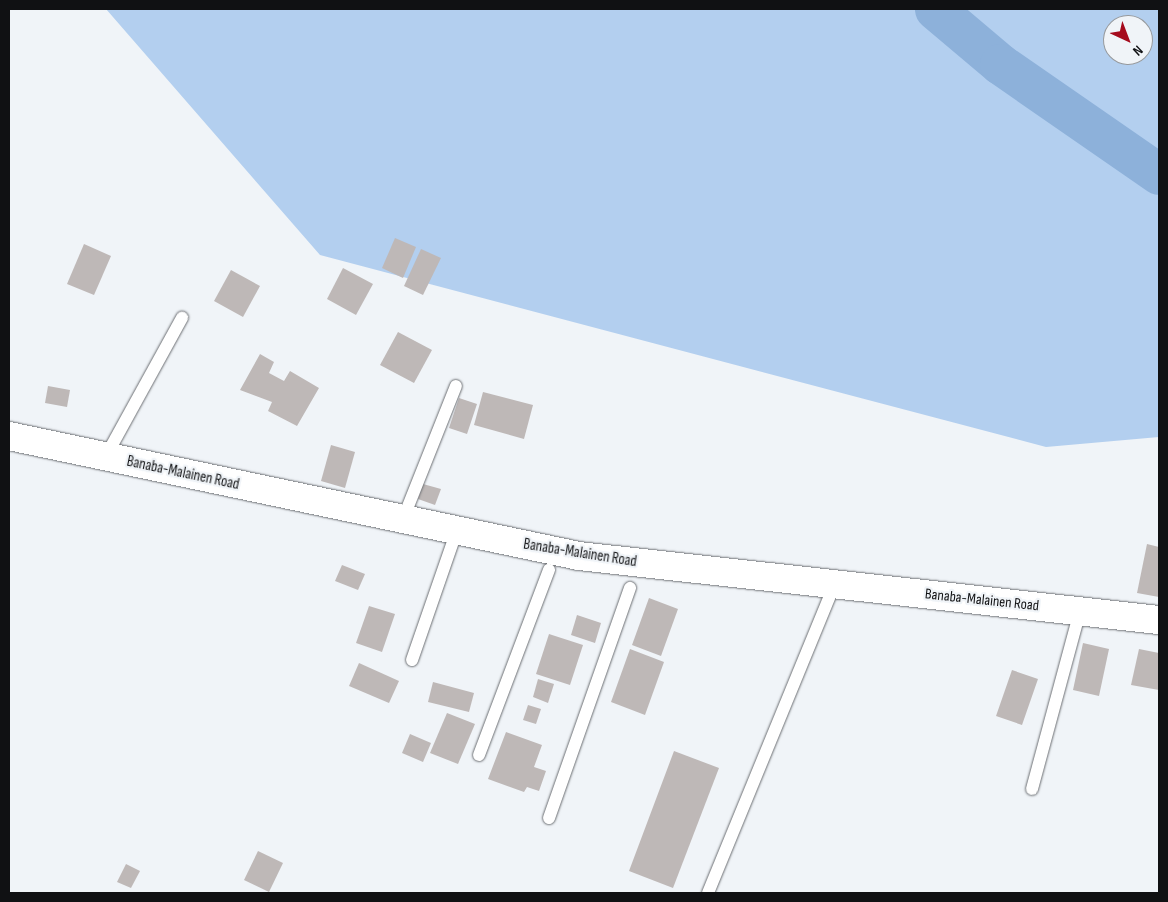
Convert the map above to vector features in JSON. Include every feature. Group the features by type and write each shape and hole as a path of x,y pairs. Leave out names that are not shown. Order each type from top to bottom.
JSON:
{"street":[{"name":"Banaba-Malainen Road","path":"9,436 458,530 552,560 835,584 1159,620"}],"lane":[{"path":"106,456 182,318"},
{"path":"403,519 456,386"},
{"path":"412,660 458,530"},
{"path":"479,755 552,560"},
{"path":"708,893 835,584"},
{"path":"549,818 630,588"},
{"path":"1032,789 1080,611"}],"shaded area":[{"path":"106,9 1159,9 1159,437 1046,447 320,255"}],"building":[{"path":"395,238 416,247 403,278 382,268"},
{"path":"84,244 111,256 94,295 67,284"},
{"path":"421,249 441,258 423,295 404,286"},
{"path":"343,268 373,284 356,315 327,299"},
{"path":"231,270 260,286 243,317 214,301"},
{"path":"398,332 432,350 414,383 380,365"},
{"path":"260,354 274,362 269,373 284,381 290,371 319,388 297,426 268,411 272,402 240,390"},
{"path":"48,386 70,390 67,407 45,403"},
{"path":"483,392 533,405 524,439 474,425"},
{"path":"459,398 477,404 467,434 449,428"},
{"path":"331,445 355,452 345,488 321,481"},
{"path":"423,484 441,489 435,505 418,499"},
{"path":"1147,544 1159,547 1159,597 1137,593"},
{"path":"342,565 365,574 358,590 335,581"},
{"path":"649,598 678,609 661,656 632,645"},
{"path":"369,606 395,614 382,652 356,643"},
{"path":"577,615 601,623 595,643 571,635"},
{"path":"549,634 583,645 570,685 536,674"},
{"path":"1083,643 1109,649 1099,696 1073,690"},
{"path":"630,649 664,662 645,715 611,702"},
{"path":"1139,649 1159,653 1159,690 1131,685"},
{"path":"359,663 399,681 389,703 349,686"},
{"path":"1012,670 1038,679 1022,725 996,716"},
{"path":"538,679 554,684 548,703 533,697"},
{"path":"433,682 474,693 469,712 428,702"},
{"path":"528,705 541,709 536,724 523,720"},
{"path":"447,713 475,724 458,764 430,753"},
{"path":"506,732 542,745 534,767 546,771 539,791 527,787 524,792 488,779"},
{"path":"410,734 431,743 423,762 402,753"},
{"path":"674,751 719,768 673,888 629,871"},
{"path":"258,851 283,863 269,892 244,880"},
{"path":"126,864 140,871 131,888 117,882"}],"waterway":[{"path":"935,9 1000,64 1159,174"}]}
